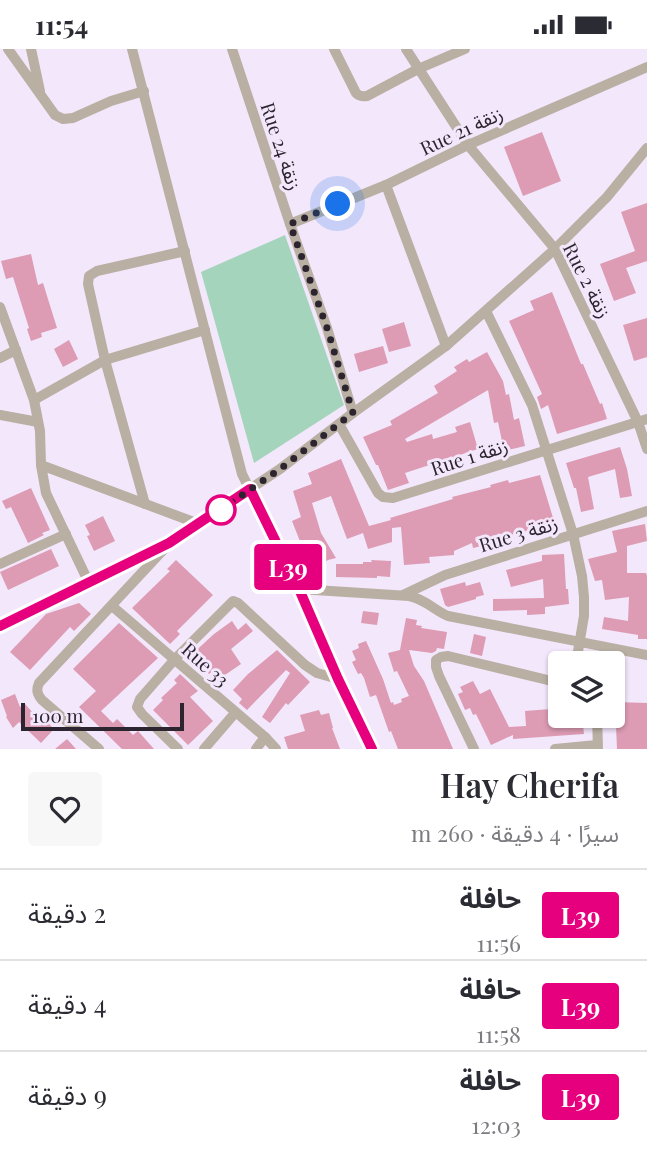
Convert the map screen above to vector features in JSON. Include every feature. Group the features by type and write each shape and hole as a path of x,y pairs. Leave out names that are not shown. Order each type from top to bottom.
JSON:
{"street":[{"path":"8,49 55,115 63,119 144,91"},
{"path":"31,49 41,96"},
{"path":"132,49 242,474 299,589 372,749"},
{"name":"Rue 24 زنقة","path":"232,49 327,328 353,413"},
{"path":"334,49 359,96 367,96 418,69 465,49"},
{"name":"Rue 2 زنقة","path":"406,49 468,145 555,249 643,420 647,449"},
{"name":"Rue 21 زنقة","path":"290,224 386,185 468,145 647,67"},
{"path":"0,626 169,543 280,469 446,346 555,249 645,156"},
{"path":"386,185 446,346"},
{"path":"145,504 105,360 88,284 89,276 97,271 185,251"},
{"path":"0,307 34,400 46,493 89,583"},
{"path":"486,311 532,405 573,534 584,597 584,616 578,651"},
{"path":"34,400 105,360 205,330"},
{"path":"0,358 16,350"},
{"path":"0,416 38,422"},
{"name":"Rue 1 زنقة","path":"340,424 378,493 383,497 393,498 643,420"},
{"path":"41,465 199,524"},
{"name":"Rue 3 زنقة","path":"403,595 445,575 647,511"},
{"path":"0,564 65,534"},
{"path":"99,749 42,701 37,691 39,683 169,543"},
{"path":"299,589 403,595 422,599 448,616 647,655"},
{"path":"178,749 137,707 140,699 175,659 233,601 305,665 317,673 338,679"},
{"name":"Rue 33","path":"112,606 276,749"},
{"path":"474,749 439,676 436,660 448,656 548,680"},
{"path":"204,749 235,713"},
{"path":"555,749 598,747 597,728"},
{"path":"256,749 265,737"}],"green space":[{"path":"285,235 344,405 254,463 201,272"}],"building":[{"path":"542,132 561,181 523,196 504,147"},
{"path":"647,203 647,261 626,268 636,293 614,301 600,264 635,251 621,212"},
{"path":"31,254 38,285 43,283 57,328 41,333 42,337 31,341 13,277 6,279 1,261"},
{"path":"552,292 607,419 557,434 548,405 541,409 537,397 542,394 509,321 534,310 530,301"},
{"path":"647,318 647,357 634,361 623,325"},
{"path":"404,322 411,346 389,352 382,329"},
{"path":"69,340 78,359 63,367 54,349"},
{"path":"383,346 388,363 359,372 354,354"},
{"path":"487,352 503,381 506,395 509,394 514,420 519,418 525,446 504,451 498,422 494,423 488,390 405,439 407,442 432,434 433,439 457,432 455,427 470,422 478,449 405,473 409,483 388,490 363,437 392,425 390,421 438,393 434,386 457,371 454,367"},
{"path":"620,447 632,496 620,498 615,469 588,477 594,509 581,512 576,488 566,463"},
{"path":"341,459 369,526 453,499 452,497 491,487 490,485 540,475 554,521 534,525 535,529 497,538 498,542 473,548 472,543 454,551 454,555 429,557 430,563 404,565 401,527 392,528 392,542 368,549 363,533 347,539 331,496 312,503 321,533 336,558 308,573 297,553 303,549 292,521 301,517 293,491 312,484 308,473"},
{"path":"31,488 50,530 28,543 11,507 6,509 2,501"},
{"path":"103,516 115,541 94,551 85,525"},
{"path":"645,524 647,541 627,546 627,573 646,573 647,576 647,639 638,639 638,635 602,629 604,617 628,621 629,597 605,600 602,580 595,581 588,559 617,552 612,531"},
{"path":"51,549 59,566 8,590 0,572"},
{"path":"564,554 569,604 545,607 545,614 527,615 527,610 493,611 493,599 544,598 543,579 511,587 506,570 542,561 542,555"},
{"path":"176,560 213,595 177,631 180,634 170,644 132,608 170,571 167,569"},
{"path":"371,560 391,561 390,577 336,577 336,564 363,564 372,562"},
{"path":"465,582 466,586 480,582 484,595 448,607 445,605 440,589"},
{"path":"79,603 91,614 74,631 70,627 30,670 10,652 46,614"},
{"path":"363,611 379,613 377,625 361,623"},
{"path":"406,618 417,620 416,625 422,626 421,628 447,632 444,649 437,648 432,653 409,650 453,749 398,749 376,695 370,697 364,678 361,673 358,674 352,662 356,660 352,651 359,648 358,644 366,641 391,703 394,705 402,702 401,699 409,696 397,671 394,672 388,653 400,650"},
{"path":"232,621 238,630 246,623 253,631 231,649 241,664 222,677 216,668 209,674 190,656"},
{"path":"119,623 158,658 101,711 113,723 117,719 133,735 138,731 154,749 122,749 79,707 96,691 73,669"},
{"path":"474,634 486,637 482,656 470,653"},
{"path":"277,650 310,682 288,705 286,703 270,723 262,717 290,673 286,670 247,710 239,703 242,699 233,690"},
{"path":"180,674 198,691 190,697 213,721 188,745 153,710 177,683 174,680"},
{"path":"473,681 480,694 490,689 509,727 526,726 525,711 548,709 548,728 583,728 584,734 513,739 513,735 491,745 476,714 473,715 470,708 465,710 458,694 463,692 460,687"},
{"path":"15,694 20,707 25,704 43,724 46,721 54,729 41,743 19,722 13,728 6,717 1,700"},
{"path":"625,702 647,703 647,749 617,749 616,728 625,728"},
{"path":"319,710 321,715 329,713 340,749 288,749 284,737 305,731 300,715"},
{"path":"67,739 76,749 55,749"}],"bus line":[{"name":"L39","path":"0,626 169,543 250,489 372,749"}],"route":[{"path":"221,510 216,513 280,469 353,413 327,328 290,224 338,204"}]}
